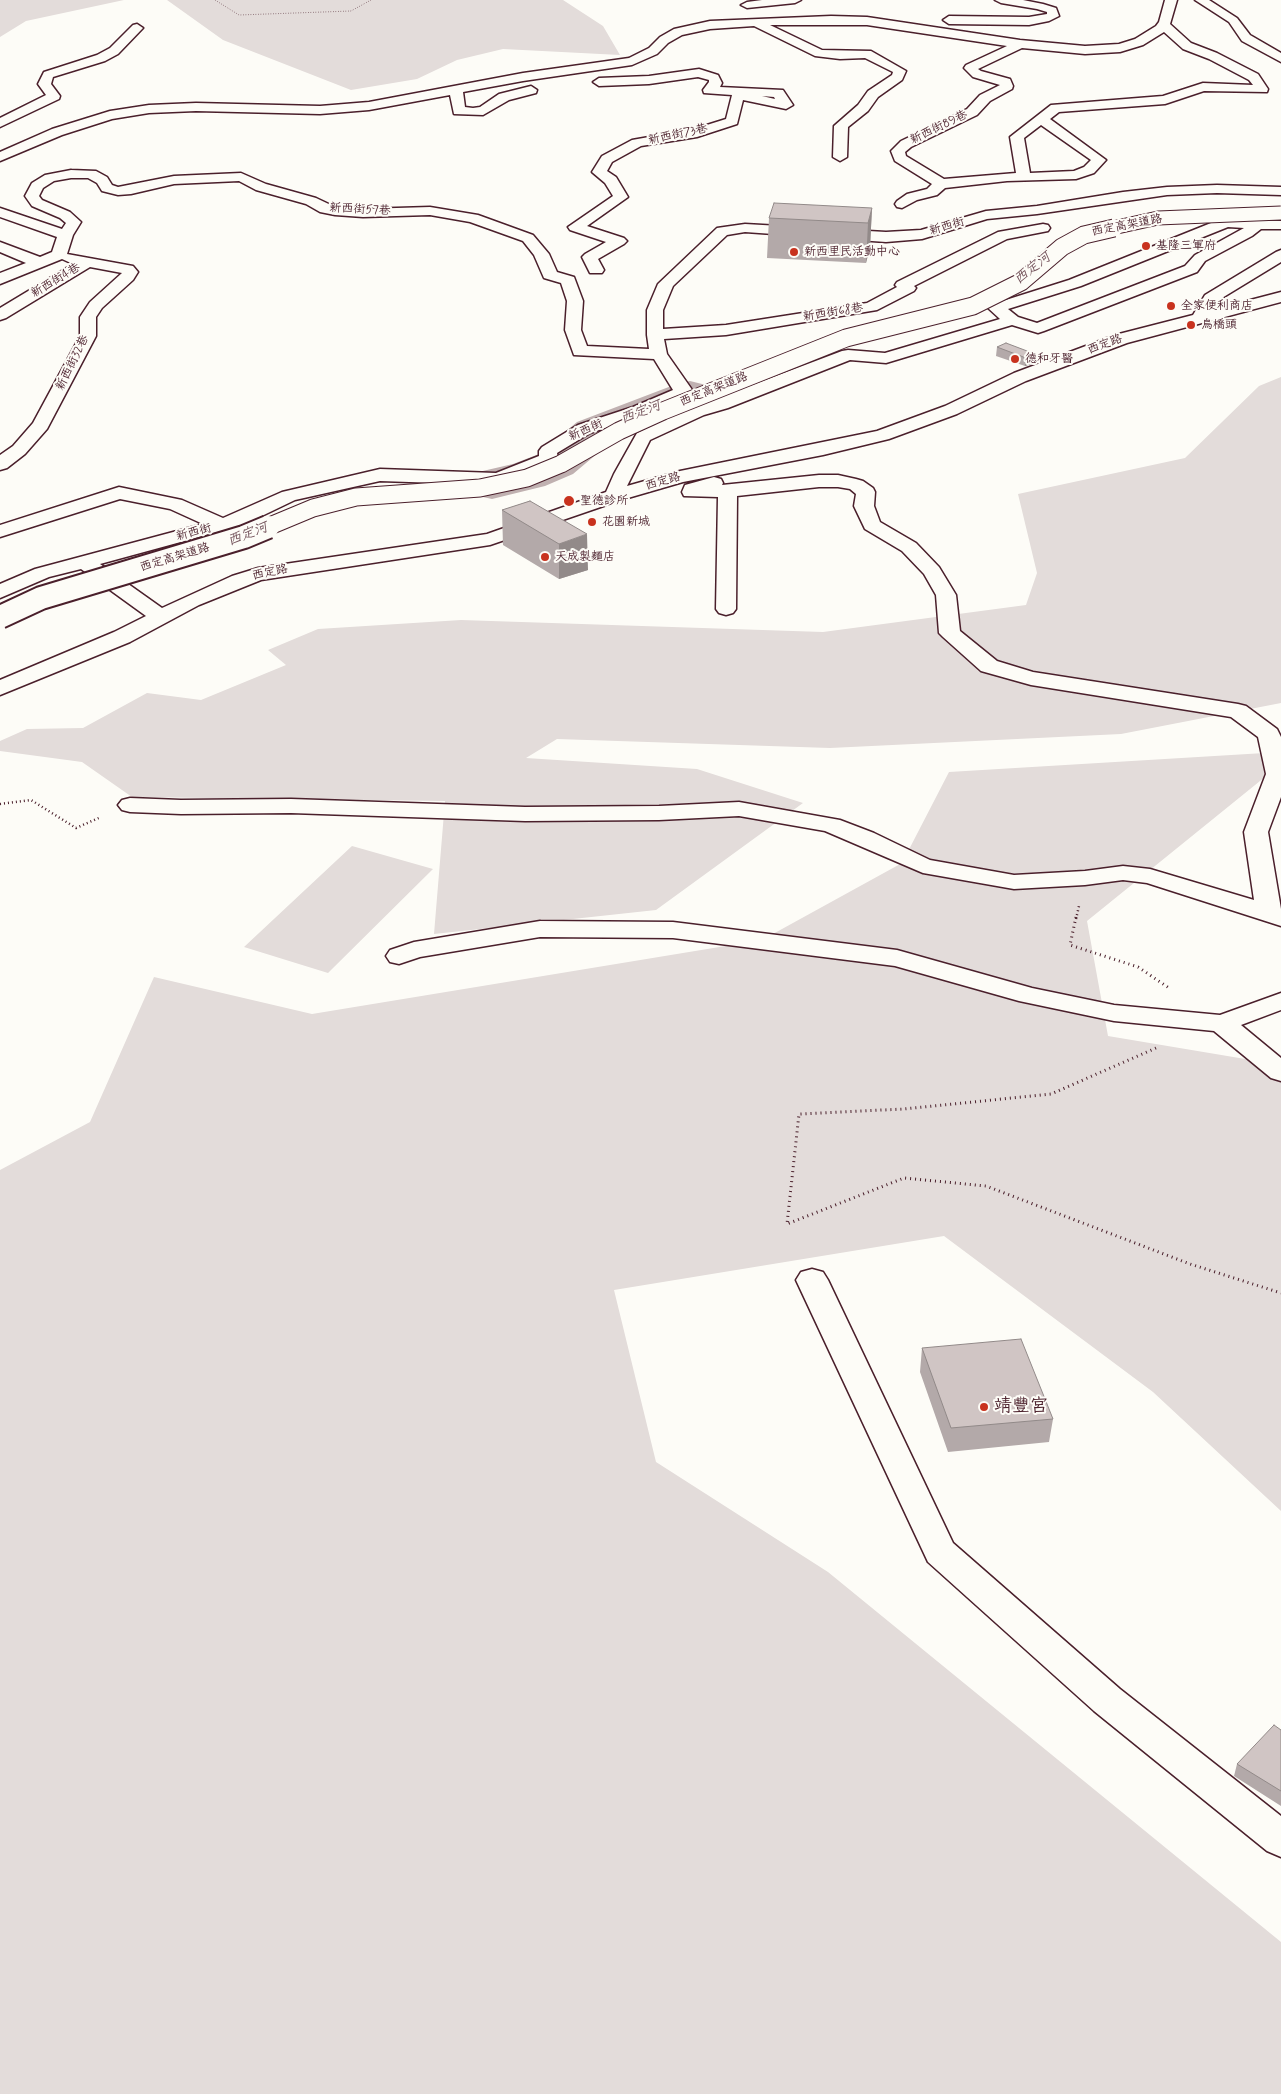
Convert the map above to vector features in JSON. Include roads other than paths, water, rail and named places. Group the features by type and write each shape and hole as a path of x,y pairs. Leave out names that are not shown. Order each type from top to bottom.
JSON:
{"street":[{"path":"737,6 795,0"},
{"path":"0,157 57,132 110,115 148,109 251,106 320,110 369,106 523,77 632,61 653,51 664,40 691,28 756,22 832,20 1028,21 1053,16 1052,10 1039,6 1001,0"},
{"path":"867,21 1020,44 1084,50 1120,48 1147,38 1164,25 1171,0"},
{"path":"1201,0 1233,20 1246,38 1281,58"},
{"path":"756,22 819,53 840,55 867,54 900,72 898,77 872,94 863,108 842,126 840,157"},
{"path":"1164,25 1187,46 1254,77 1272,79"},
{"path":"0,123 54,96 44,84 48,75 101,58 114,51 137,28"},
{"name":"新西街89巷","path":"941,184 900,158 898,151 906,144 972,112 986,98 1008,86 1006,82 977,74 970,68 1020,44"},
{"name":"新西街73巷","path":"588,83 649,80 699,72 714,78 716,83 709,90 778,93 786,105 738,95 732,121 697,133 637,143 607,159 600,172 611,180 621,197 608,203 575,227 619,241 590,257 596,270"},
{"path":"1024,178 1017,137 1056,108 1164,100 1203,87 1262,88 1254,77"},
{"path":"456,90 459,111 473,112 483,111 504,98 548,86 568,84"},
{"path":"902,204 912,197 932,192 941,184 1007,177 1076,175 1089,170 1099,160 1041,119"},
{"name":"新西街57巷","path":"65,235 74,222 65,214 37,203 32,196 37,186 50,178 71,174 91,174 102,180 107,188 118,191 131,190 174,180 241,177 261,187 311,201 324,209 335,211 363,213 430,211 473,218 528,238 542,254 550,275 568,280 575,301 573,330 580,351 659,354"},
{"name":"新西街","path":"0,592 42,573 236,521 289,496 380,474 498,480 549,458 548,451 584,429 639,411 683,392 659,354 655,335 656,310 666,284 722,231 745,228 886,237 922,234 986,215 1037,210 1123,196 1167,191 1217,189 1281,190"},
{"path":"0,212 65,235 59,255 0,279"},
{"name":"西定高架道路","path":"0,617 41,598 244,537 313,508 356,497 480,488 527,478 561,464 619,431 663,411 837,342 973,306 1021,282 1062,247 1084,235 1158,218 1281,213"},
{"path":"1257,224 1247,233 1200,258 1191,270 1038,328 1012,320 996,308 1075,283 1226,222 1281,225"},
{"name":"新西街68巷","path":"655,335 726,330 871,307 908,288 903,284 1003,236 1043,228"},
{"path":"0,247 41,262"},
{"name":"新西街4巷","path":"59,255 87,262"},
{"path":"1199,319 1211,298 1281,255"},
{"name":"新西街4巷","path":"0,315 87,262"},
{"name":"新西街32巷","path":"0,464 19,450 41,424 88,336 88,317 96,305 128,277 130,272 127,269 87,262"},
{"name":"西定路","path":"0,688 122,637 239,580 258,574 490,539 614,496 680,477 883,435 951,410 1020,377 1121,339 1281,297"},
{"path":"614,496 623,474 643,437 698,411 722,404 848,355 886,358 1012,320"},
{"path":"683,392 698,411"},
{"path":"0,449 19,450"},
{"path":"770,459 742,474 692,489 691,492 728,491 819,481 838,481 856,485 866,492 864,506 872,525 908,547 932,571 946,595 950,633 989,666 1030,678 1137,693 1238,711 1269,734 1278,774 1256,832 1275,916"},
{"path":"726,609 728,491"},
{"path":"0,531 119,493 174,504 222,525"},
{"path":"85,563 160,617"},
{"path":"130,805 181,807 291,806 405,812 526,814 659,813 740,809 831,825 865,838 923,866 1014,882 1086,878 1123,873 1150,876 1275,916"},
{"path":"399,956 414,950 540,929 673,930 897,958 1028,996 1114,1013 1222,1023 1281,1001"},
{"path":"1222,1023 1281,1072"},
{"path":"812,1280 940,1552 1107,1700 1281,1839"}],"waterway":[{"name":"西定河","path":"492,484 528,476 556,464 594,432 690,395"}],"place":[{"name":"基隆三軍府","path":"1146,246"},
{"name":"新西里民活動中心","path":"794,252"},
{"name":"全家便利商店","path":"1171,306"},
{"name":"烏橋頭","path":"1191,325"},
{"name":"德和牙醫","path":"1015,359"},
{"name":"聖德診所","path":"569,501"},
{"name":"花園新城","path":"592,522"},
{"name":"天成製麵店","path":"545,557"},
{"name":"靖豐宮","path":"984,1407"}]}
